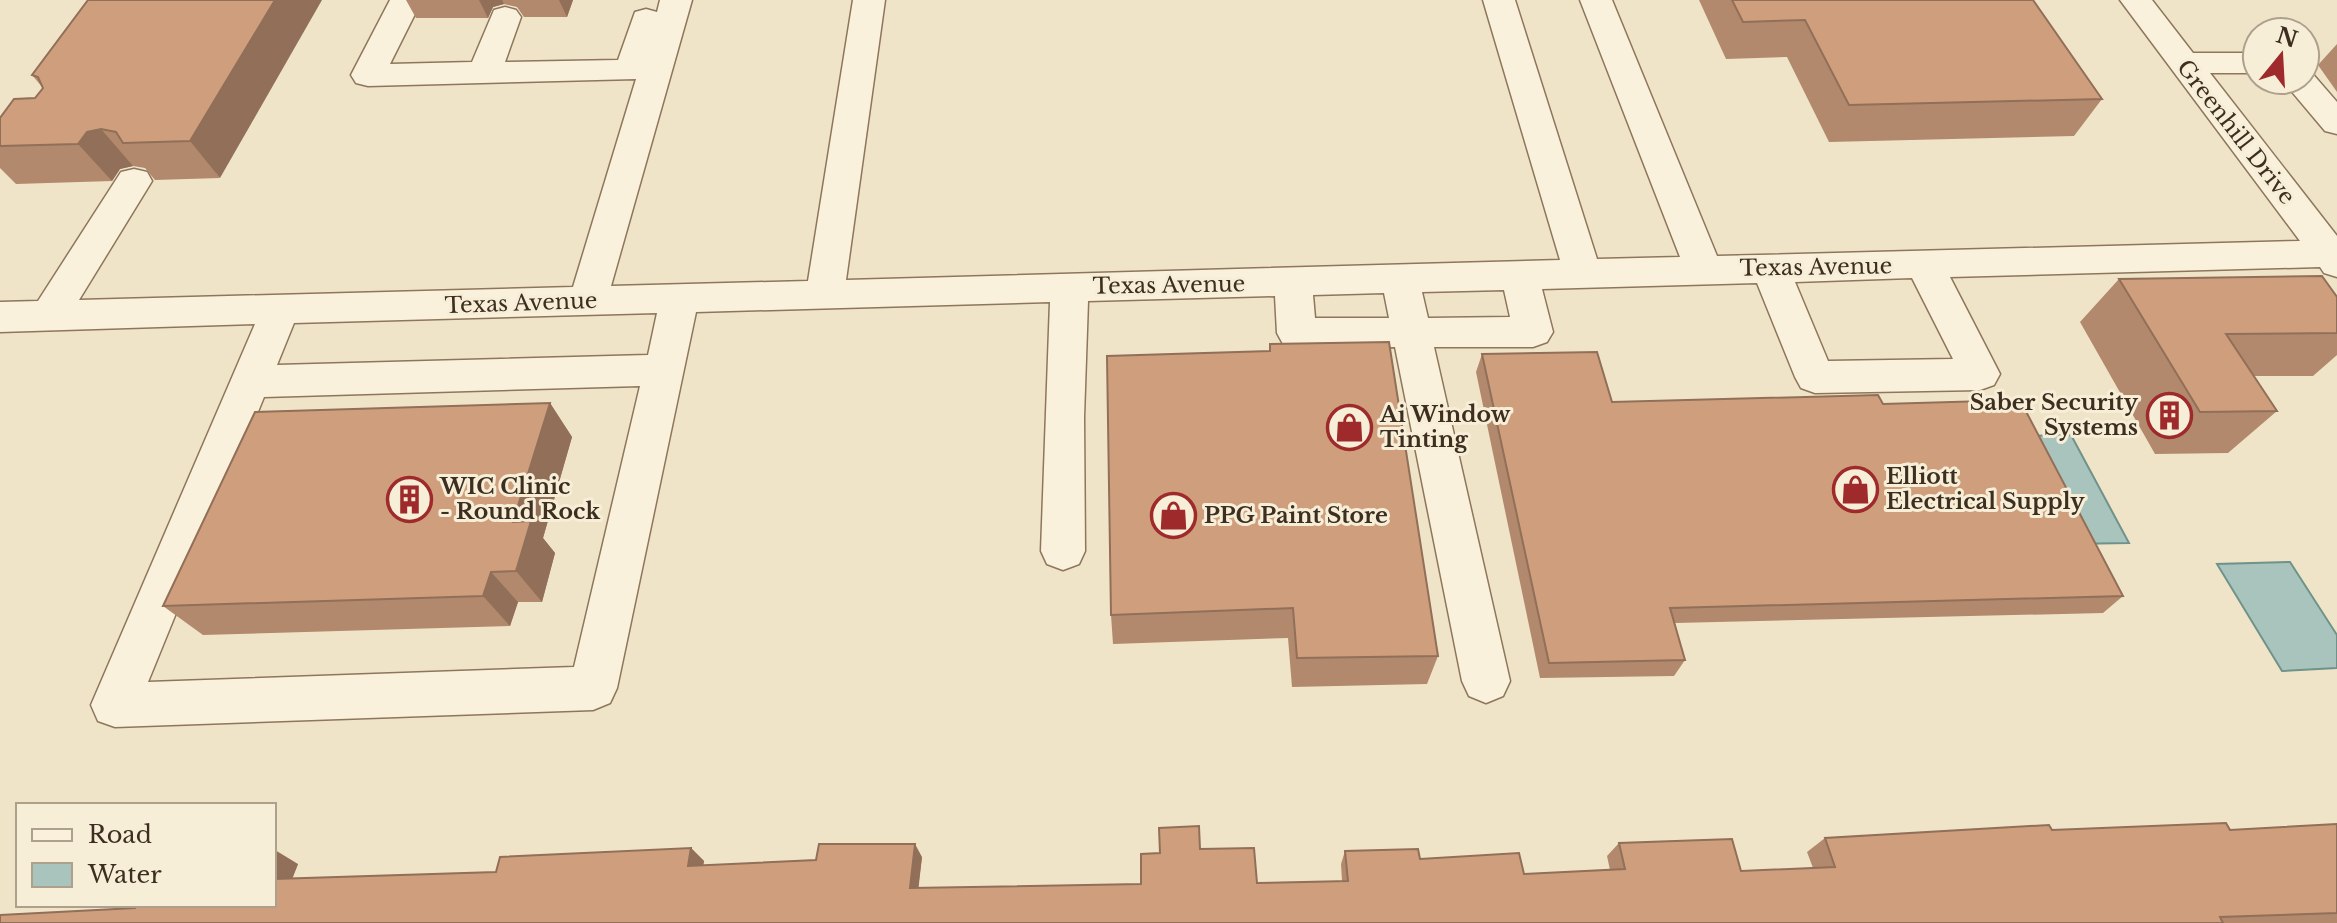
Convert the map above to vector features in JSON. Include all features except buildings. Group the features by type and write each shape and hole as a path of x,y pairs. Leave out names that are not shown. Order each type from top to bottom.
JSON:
{"street":[{"path":"406,0 368,75 631,70 646,19"},
{"path":"588,301 676,0"},
{"path":"825,294 869,0"},
{"path":"1499,0 1583,273"},
{"path":"1596,0 1704,270"},
{"name":"Greenhill Drive","path":"2136,0 2335,257"},
{"path":"484,73 505,17"},
{"path":"2183,63 2241,63"},
{"path":"2313,96 2337,123"},
{"path":"50,315 134,181"},
{"name":"Texas Avenue","path":"0,317 1924,264 2335,257"},
{"path":"1770,268 1815,377 1980,374 1924,264"},
{"path":"1293,282 1297,333 1533,332 1520,275"},
{"path":"1400,278 1486,681"},
{"path":"1063,551 1064,417 1070,287"},
{"path":"281,309 115,705 593,688 680,298"},
{"path":"250,382 664,370"}],"water":[{"path":"2071,435 2129,543 2068,544 2013,436"},
{"path":"2290,562 2337,635 2337,668 2282,671 2217,564"}],"place":[{"name":"Saber Security Systems","path":"2169,415"},
{"name":"Ai Window Tinting","path":"1349,427"},
{"name":"Elliott Electrical Supply","path":"1855,489"},
{"name":"WIC Clinic - Round Rock","path":"409,499"},
{"name":"PPG Paint Store","path":"1173,515"}]}
